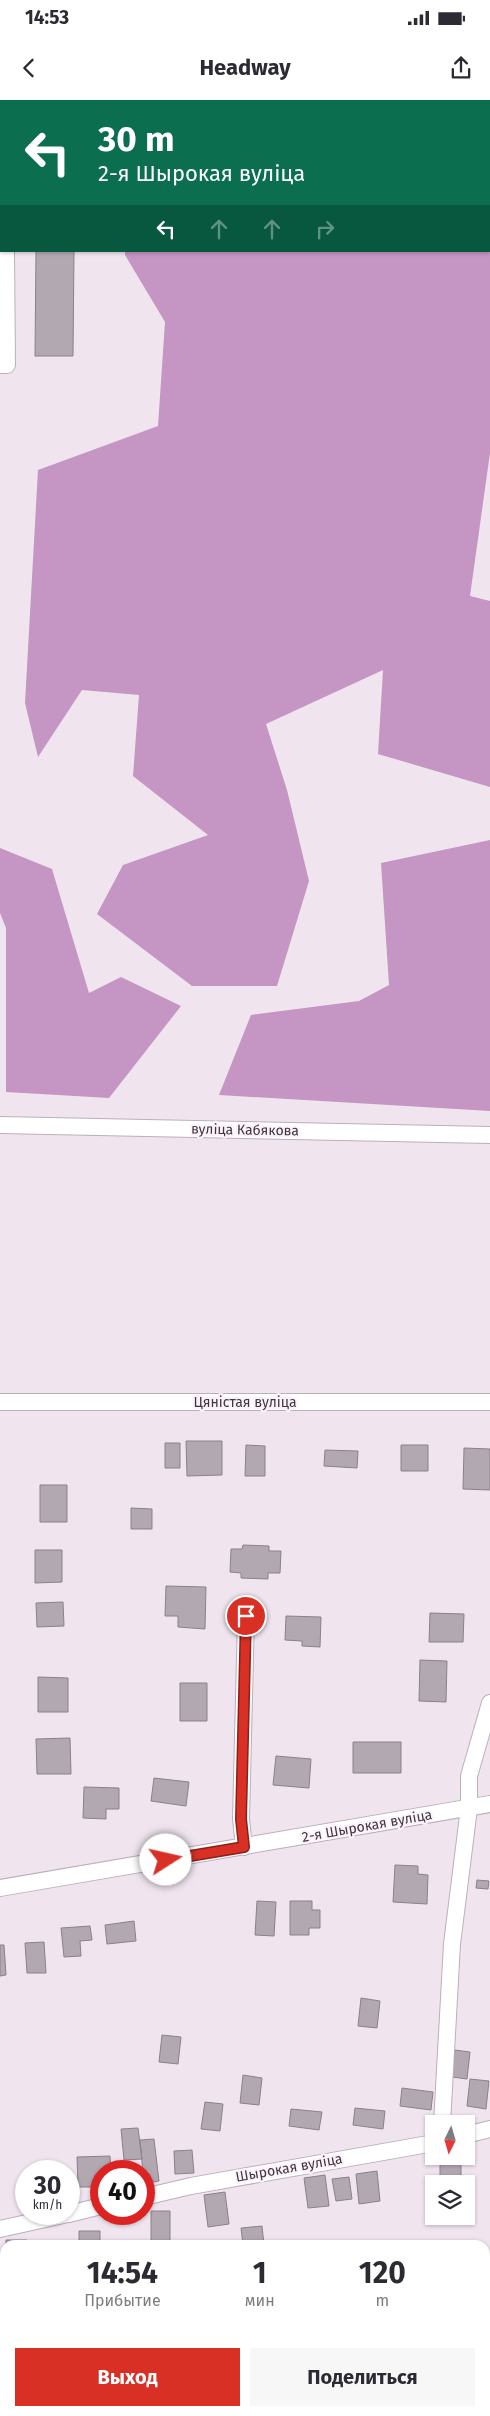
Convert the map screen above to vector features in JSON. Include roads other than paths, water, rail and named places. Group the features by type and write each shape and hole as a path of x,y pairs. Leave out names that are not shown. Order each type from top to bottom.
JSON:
{"street":[{"path":"0,365 7,365 6,252"},
{"name":"вуліца Кабякова","path":"0,1125 490,1135"},
{"name":"Цяністая вуліца","path":"0,1402 490,1402"},
{"path":"244,1847 241,1819 246,1616"},
{"path":"442,2115 452,1944 469,1808 469,1776 490,1704"},
{"name":"2-я Шырокая вуліца","path":"0,1888 490,1804"},
{"path":"475,2133 490,2129"},
{"name":"Шырокая вуліца","path":"155,2194 425,2145"},
{"path":"0,2229 18,2225"}]}
